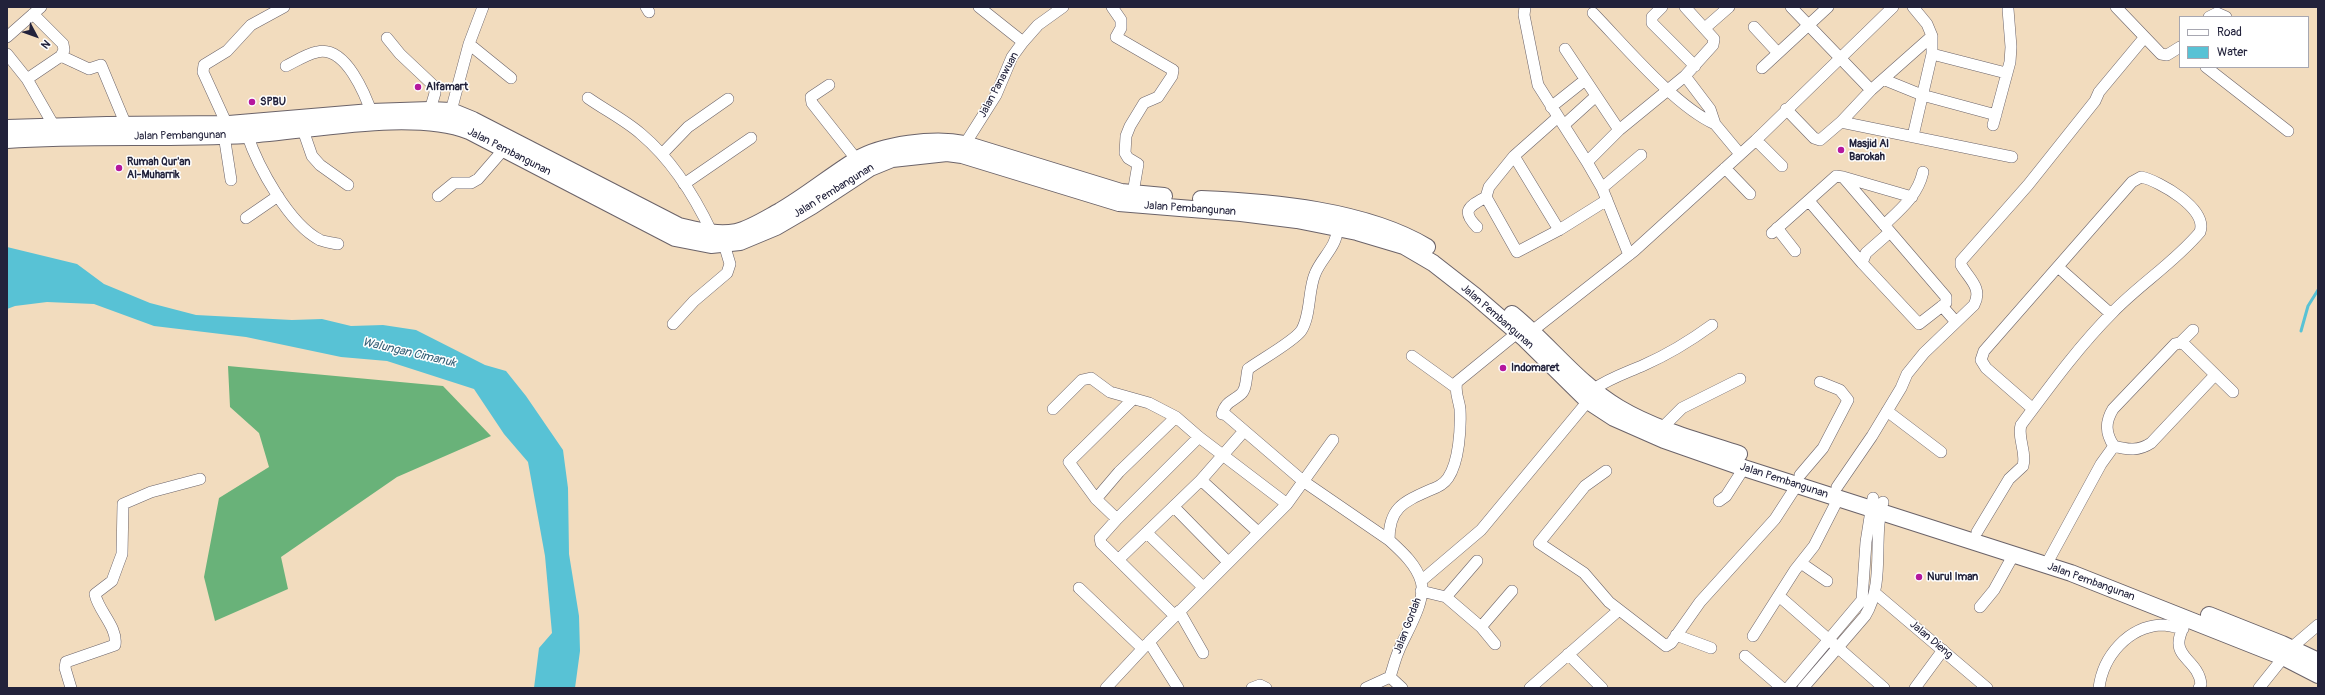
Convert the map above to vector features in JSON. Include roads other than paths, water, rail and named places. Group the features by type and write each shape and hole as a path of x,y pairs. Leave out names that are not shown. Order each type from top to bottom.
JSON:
{"main road":[{"name":"Jalan Pembangunan","path":"7,128 126,125 247,134 302,130 430,110 451,111 675,238 711,245 749,240 776,227 812,206 864,171 892,159 948,153 964,149 1121,192 1226,206 1336,228 1361,227"},
{"name":"Jalan Pembangunan","path":"7,140 228,132 373,118 437,122 452,125 504,149 530,156 679,226 712,233 738,231 770,216 806,196 857,160 889,148 948,140 964,149 1119,203 1299,208 1361,227 1408,236 1440,255 1525,332 1614,418 1664,440 1744,468 1799,480"},
{"name":"Jalan Pembangunan","path":"1591,395 1662,428 1799,480 1877,505 1977,532 2287,652 2318,675"},
{"name":"Jalan Pembangunan","path":"1877,505 2014,554 2049,560 2184,623 2318,661"}],"street":[{"path":"231,180 228,132 203,72 204,65 227,51 251,25 284,7"},
{"path":"451,111 469,44 483,7"},
{"path":"979,7 1022,42"},
{"name":"Jalan Panawuan","path":"964,149 996,95 1012,57 1022,42 1038,25 1063,7"},
{"path":"1112,7 1121,20 1121,28 1116,37 1173,70 1172,76 1158,97 1144,103 1126,136 1126,156 1138,164 1134,193"},
{"path":"1525,7 1524,15 1538,85 1602,188 1629,255"},
{"path":"1662,7 1652,17 1652,23 1694,66"},
{"path":"1587,162 1618,130 1685,76 1714,45 1714,39 1685,7"},
{"path":"1705,28 1729,7"},
{"path":"1791,7 1839,59 1871,90"},
{"path":"1762,68 1828,7"},
{"path":"1455,387 1462,376 1525,332 1629,255 1756,140 1786,109 1893,7"},
{"path":"1913,7 1927,24 1932,36 1932,54 1913,136"},
{"path":"2118,8 2144,38 2164,56 2179,47"},
{"path":"1885,80 1922,95 1995,120 2011,47 2008,9"},
{"path":"7,37 37,10 63,44 64,50 61,56 27,79"},
{"path":"1593,13 1669,90 1700,117 1715,124"},
{"path":"2211,16 2217,13 2224,16"},
{"path":"1754,27 1778,53"},
{"path":"1786,109 1817,140 1841,122 1871,90 1885,80 1932,36"},
{"path":"387,38 400,54 434,86 435,93 430,110"},
{"path":"1753,636 1801,563 1814,546 1838,493 1887,411 1907,374 1974,305 1978,294 1976,285 1960,265 1961,260 2028,185 2099,92 2144,38"},
{"path":"469,44 511,78"},
{"path":"1565,48 1618,130"},
{"path":"286,66 318,51 329,52 344,61 353,71 373,118"},
{"path":"7,54 27,79 54,126"},
{"path":"1932,54 2006,73"},
{"path":"61,56 89,69 101,65 126,125"},
{"path":"2207,68 2288,131"},
{"path":"1685,76 1710,109 1715,124 1740,154"},
{"path":"1551,107 1585,80"},
{"path":"828,85 811,97 812,103 857,160"},
{"path":"1477,227 1470,221 1468,210 1470,206 1486,197 1489,187 1514,156 1596,96"},
{"path":"588,98 641,133 662,154 701,210 712,233"},
{"path":"662,154 688,127 728,99"},
{"path":"1841,122 2012,157"},
{"path":"302,130 312,156 320,165 348,185"},
{"path":"247,134 252,148 284,206 311,233 321,240 338,244"},
{"path":"684,184 751,138"},
{"path":"1756,140 1782,166"},
{"path":"438,196 454,183 471,183 478,179 504,149"},
{"path":"1602,188 1641,155"},
{"path":"1514,156 1559,230"},
{"path":"1725,168 1750,194"},
{"path":"1862,263 1866,253 1920,186 1923,172"},
{"path":"1794,251 1774,231 1836,176 1912,197"},
{"path":"1809,201 1916,324 1920,324 1947,301 1946,297 1843,177"},
{"path":"1977,532 2009,479 2023,466 2025,452 2020,430 2034,409 2071,360 2111,314 2200,232 2202,226 2199,215 2180,198 2153,180 2141,177 2132,182 1984,351 1981,360 1986,368 2034,409"},
{"path":"246,218 278,196"},
{"path":"1486,197 1517,252 1559,230 1607,200"},
{"path":"1336,228 1337,235 1333,244 1315,274 1310,304 1301,331 1248,369 1244,390 1224,406 1222,414 1226,415 1303,481 1388,540 1406,556 1421,586 1446,597 1481,627 1494,644"},
{"path":"673,324 694,301 727,273 730,264 724,244"},
{"path":"2058,267 2111,314"},
{"path":"1942,306 1956,322"},
{"path":"1421,586 1481,530 1591,395 1610,378 1644,365 1680,348 1712,325"},
{"path":"2193,330 2180,343 2164,355 2113,409 2106,420 2108,437 2114,446 2127,449 2142,448 2151,443 2215,375"},
{"path":"2180,343 2185,345 2233,392"},
{"path":"1388,540 1389,525 1396,510 1404,503 1442,484 1453,467 1458,445 1460,409 1455,387 1412,356"},
{"path":"1053,409 1082,380 1091,378 1110,392 1149,403 1176,417 1198,437 1224,454 1286,504"},
{"path":"1662,428 1682,408 1740,379"},
{"path":"1606,471 1585,486 1538,543 1584,573 1609,602 1666,646 1671,643 1700,602 1775,519 1799,480 1823,448 1848,400 1840,390 1820,382"},
{"path":"1117,519 1096,499 1071,465 1070,460 1133,399"},
{"path":"1887,411 1941,452"},
{"path":"1096,499 1119,472 1176,417"},
{"path":"1119,559 1201,480 1244,431"},
{"path":"1198,437 1103,533 1100,542 1177,613 1203,653"},
{"path":"1106,688 1145,645 1286,504 1333,440"},
{"path":"2049,560 2101,464 2114,446"},
{"path":"1719,501 1726,496 1744,468"},
{"path":"71,688 65,668 66,662 115,645 108,621 97,605 95,594 112,581 122,554 123,504 151,492 200,479"},
{"path":"1201,480 1258,532"},
{"path":"1788,688 1862,600 1866,542 1877,505"},
{"path":"1803,688 1837,646 1865,616 1875,593 1877,505"},
{"path":"1174,507 1228,562"},
{"path":"1147,533 1203,587"},
{"path":"1866,542 1877,543"},
{"path":"1980,607 1994,590 2014,554"},
{"path":"1446,597 1477,561"},
{"path":"1801,563 1827,581"},
{"name":"Jalan Gordah","path":"1390,677 1399,650 1414,617 1421,586"},
{"path":"1079,588 1145,645 1178,688"},
{"path":"1481,627 1512,591"},
{"name":"Jalan Dieng","path":"1875,593 1987,688"},
{"path":"1779,596 1829,638 1884,688"},
{"path":"1530,688 1619,610"},
{"path":"2099,688 2104,669 2116,648 2129,636 2143,628 2184,623 2178,643 2180,649 2200,674 2201,684 2198,688"},
{"path":"2259,688 2287,652 2318,625"},
{"path":"1676,635 1711,648"},
{"path":"1915,688 1943,650"},
{"path":"1568,654 1602,688"},
{"path":"1745,656 1782,688"},
{"path":"1366,688 1390,677 1402,688"},
{"path":"1252,688 1260,685 1266,688"}],"water":[{"name":"Walungan Cimanuk","path":"7,247 77,264 104,284 150,303 196,315 292,320 322,319 351,326 383,325 416,330 485,365 506,371 526,396 563,450 568,488 569,554 579,616 580,651 575,688 534,688 539,648 552,633 545,556 528,462 504,434 474,389 387,361 341,357 246,337 154,326 94,304 47,302 15,306 7,309"}],"waterway":[{"path":"2301,331 2308,306 2318,290"}],"place":[{"name":"Alfamart","path":"418,87"},
{"name":"SPBU","path":"252,102"},
{"name":"Masjid Al Barokah","path":"1841,150"},
{"name":"Rumah Qur'an Al-Muharrik","path":"119,168"},
{"name":"Indomaret","path":"1503,368"},
{"name":"Nurul Iman","path":"1919,577"}]}
